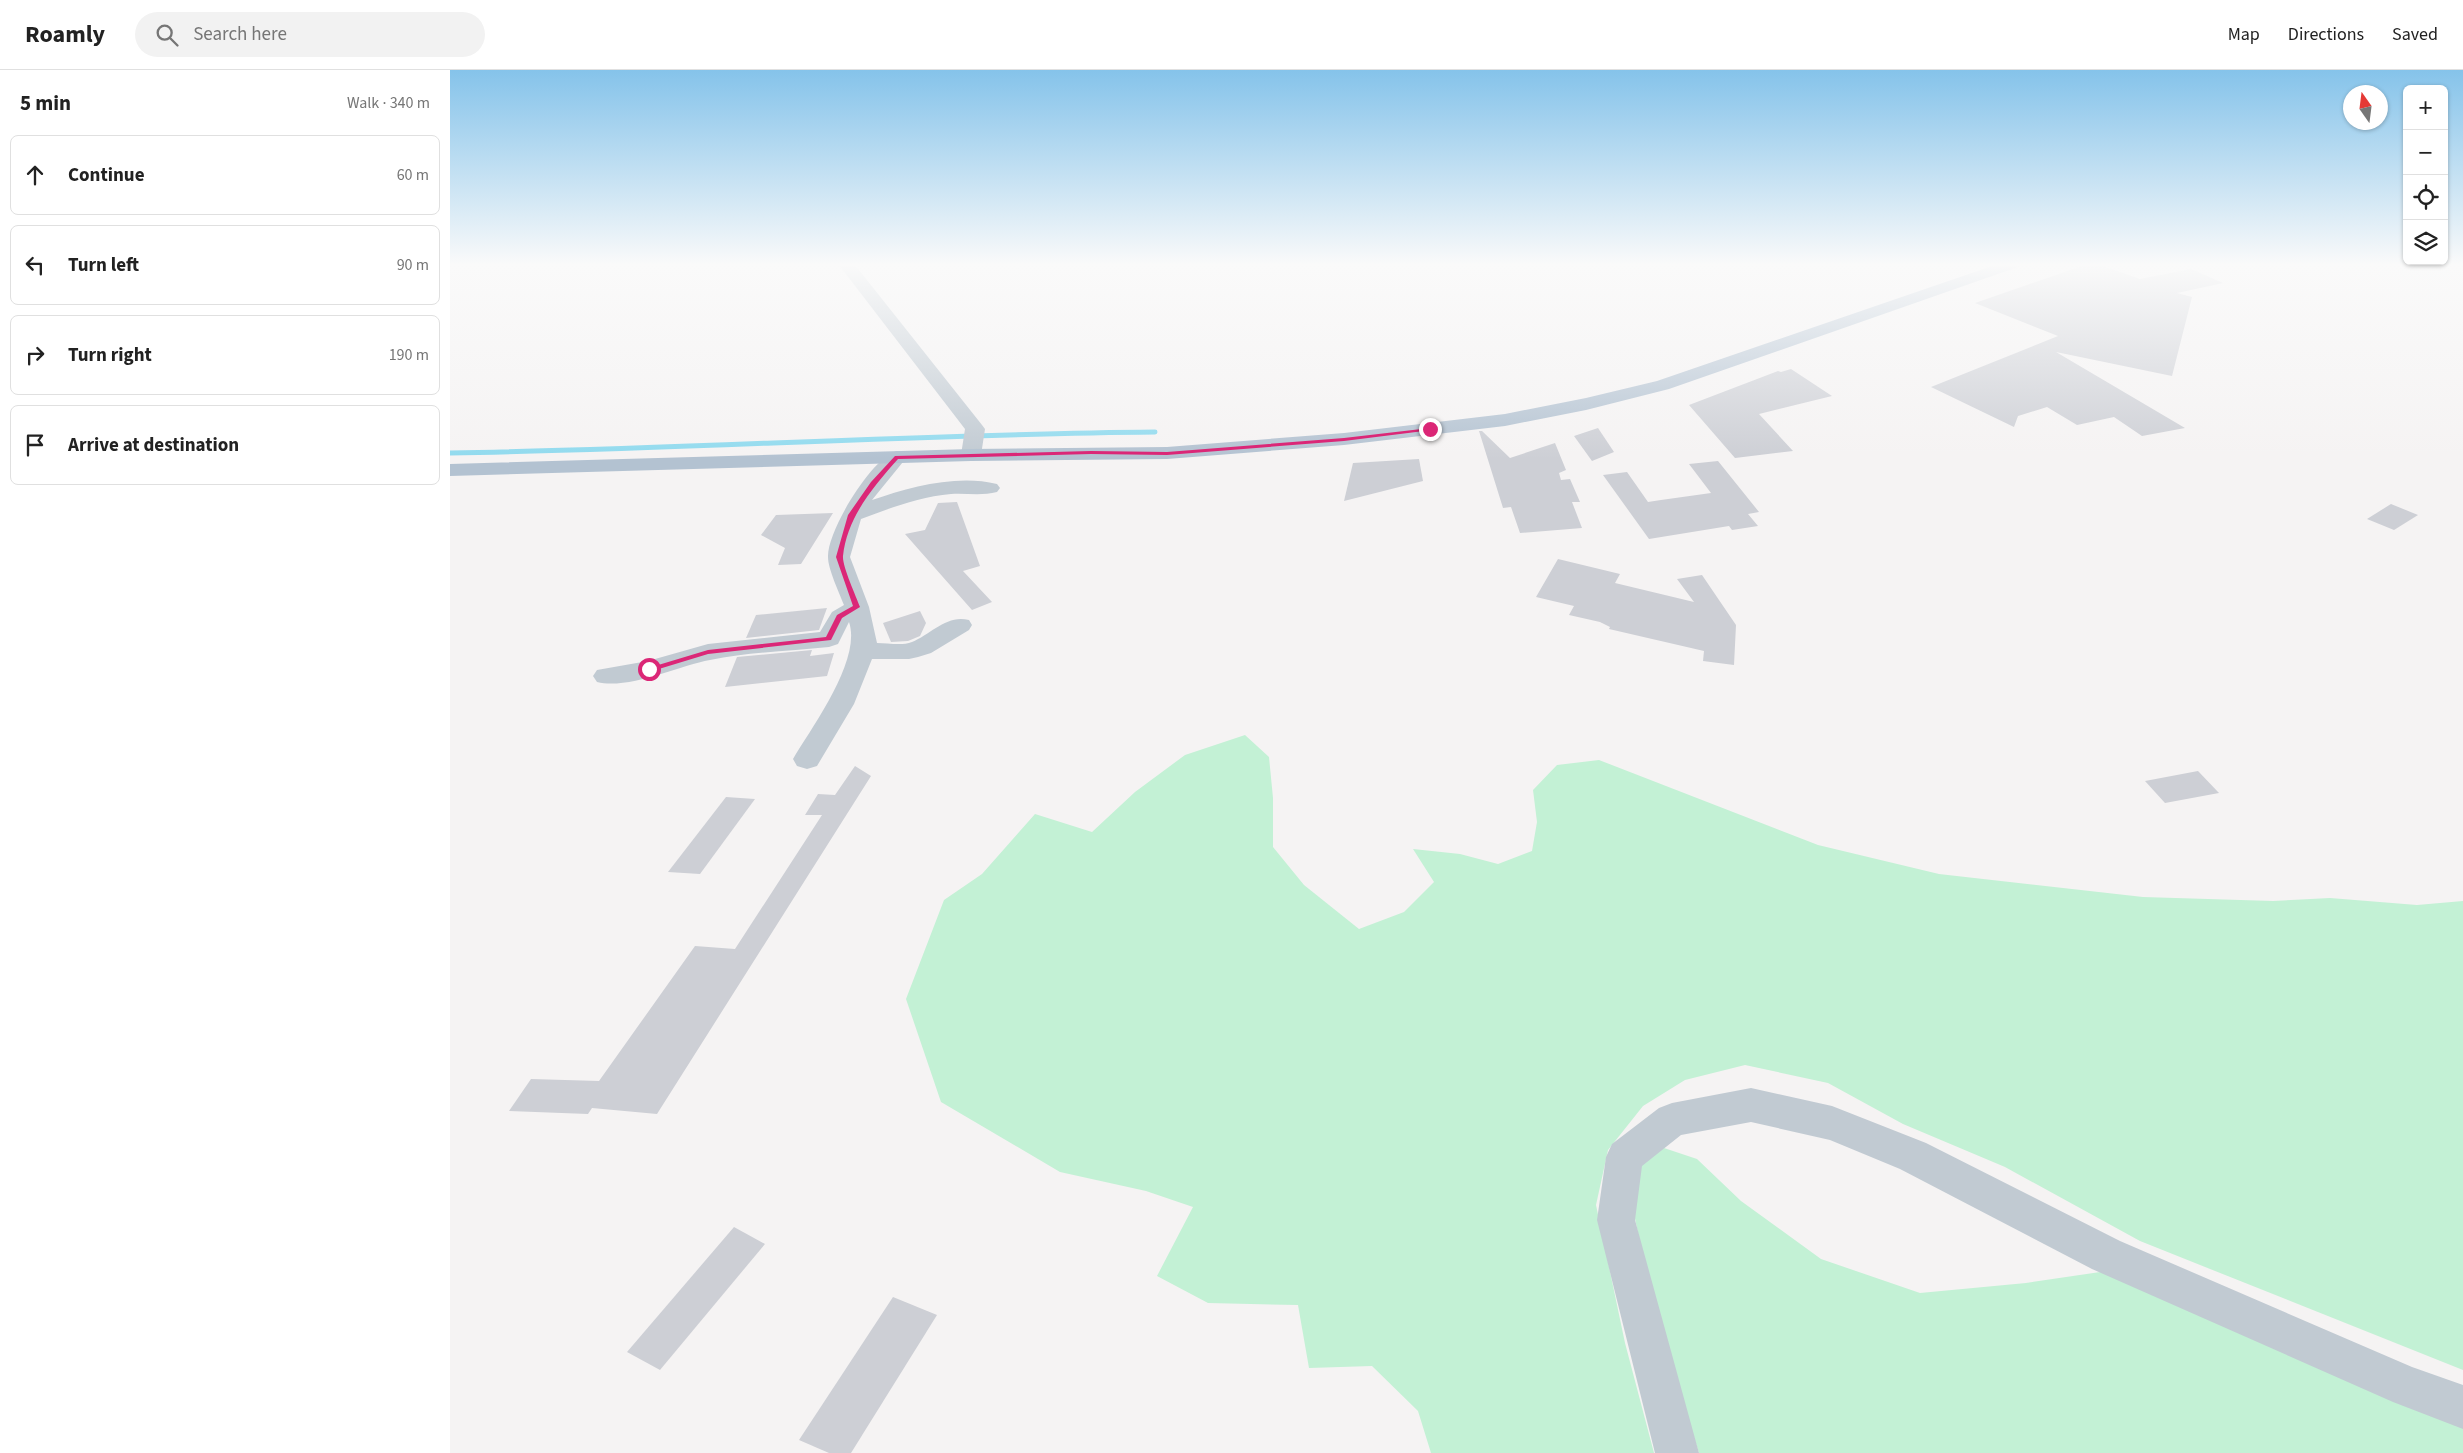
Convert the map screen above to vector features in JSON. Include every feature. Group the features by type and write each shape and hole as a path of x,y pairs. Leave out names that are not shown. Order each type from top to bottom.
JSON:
{"main road":[{"path":"450,470 971,455 1167,454 1344,439 1505,420 1586,404 1663,385 1823,330"}],"street":[{"path":"897,330 975,429 971,455"},
{"path":"807,759 841,704 865,644 863,627 839,557 851,515 873,483 897,457"},
{"path":"851,515 892,499 937,488 990,488"},
{"path":"606,676 649,669 708,652 828,639 840,617 857,607"},
{"path":"862,651 909,651 922,647 960,625"},
{"path":"1677,1453 1616,1220 1625,1157 1672,1120 1751,1105 1832,1123 1913,1156 2106,1255 2408,1387 2463,1407"}],"green space":[{"path":"1245,735 1269,757 1273,798 1273,847 1304,885 1359,929 1404,912 1434,882 1413,849 1460,854 1498,864 1532,851 1537,822 1533,790 1557,765 1599,760 1818,845 1939,874 2143,897 2273,901 2330,898 2417,905 2463,901 2463,1370 2140,1241 2005,1167 1903,1124 1828,1083 1745,1065 1685,1080 1643,1106 1608,1150 1596,1205 1625,1343 1654,1453 1431,1453 1418,1411 1372,1366 1309,1368 1298,1305 1208,1303 1157,1276 1193,1207 1146,1191 1060,1172 941,1102 906,999 944,900 982,874 1035,814 1092,832 1135,792 1185,755"},
{"path":"1664,1148 1697,1159 1741,1201 1821,1259 1920,1293 2026,1283 2107,1271 2463,1425 2463,1453 1699,1453 1657,1321 1634,1214 1636,1169"}],"building":[{"path":"2042,330 2184,330 2172,376 2056,352 2185,428 2142,436 2114,417 2077,425 2047,407 2018,416 2014,427 1931,387 2058,336"},
{"path":"1791,369 1832,396 1759,414 1793,451 1735,458 1689,405 1778,371"},
{"path":"1598,428 1614,452 1592,461 1574,436"},
{"path":"1479,431 1482,431 1510,458 1555,443 1566,470 1559,473 1561,480 1570,479 1580,502 1572,502 1582,528 1520,533 1511,507 1503,508"},
{"path":"1419,459 1423,481 1344,501 1353,463"},
{"path":"1718,461 1759,512 1748,514 1758,526 1732,530 1729,526 1649,539 1603,475 1627,472 1648,502 1711,493 1689,464"},
{"path":"957,502 980,566 963,571 992,602 972,610 905,534 925,530 938,503"},
{"path":"2391,504 2418,515 2394,530 2367,519"},
{"path":"833,513 801,564 778,565 785,548 761,535 776,515"},
{"path":"1558,559 1620,574 1615,583 1694,602 1677,579 1702,575 1736,625 1734,665 1703,661 1704,651 1609,629 1610,627 1600,622 1569,615 1574,606 1536,597"},
{"path":"827,608 819,630 746,638 756,615"},
{"path":"920,611 926,623 920,636 908,641 891,642 883,623"},
{"path":"812,650 810,656 834,653 827,676 725,687 737,657"},
{"path":"855,766 871,776 657,1114 592,1108 588,1114 509,1111 531,1079 599,1081 695,946 735,949 822,815 805,815 818,794 835,795"},
{"path":"2198,771 2219,793 2165,803 2145,781"},
{"path":"726,797 755,799 700,874 668,872"},
{"path":"734,1227 765,1244 660,1370 627,1352"},
{"path":"893,1297 937,1315 851,1453 829,1453 799,1440"}],"waterway":[{"path":"450,453 1067,433 1155,432"}],"route":[{"path":"649,669 708,652 828,639 840,617 857,607 839,557 851,515 873,483 897,457 1091,452 1167,454 1344,439 1430,429"}]}
